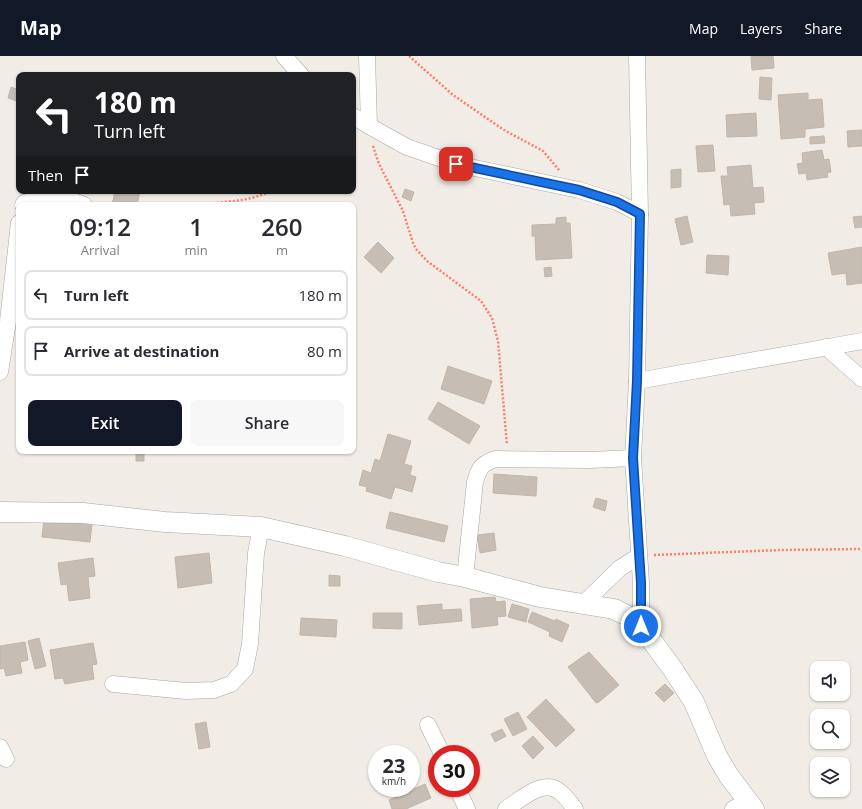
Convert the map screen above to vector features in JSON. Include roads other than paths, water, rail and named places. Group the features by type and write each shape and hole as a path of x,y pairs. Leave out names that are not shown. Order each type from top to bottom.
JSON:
{"street":[{"path":"284,56 298,72"},
{"path":"367,56 369,126"},
{"path":"636,56 640,214 637,381 633,458 641,583 641,626"},
{"path":"356,118 407,147 456,164 579,190 617,202 640,214"},
{"path":"27,202 39,198 65,198 76,202"},
{"path":"0,372 8,321 16,250"},
{"path":"637,381 862,341"},
{"path":"826,347 862,379"},
{"path":"465,577 475,482 479,470 484,463 496,459 544,460 633,458"},
{"path":"0,512 83,513 165,522 260,527 345,546 438,572 465,577 540,597 614,609 630,617 641,626 672,668 694,702 717,756 745,806"},
{"path":"113,684 186,691 214,690 231,684 245,669 250,644 256,553 260,527"},
{"path":"583,604 620,568 639,556"},
{"path":"428,725 438,745"},
{"path":"506,809 535,790 549,787 561,792 575,809"},
{"path":"461,797 467,809"}]}
